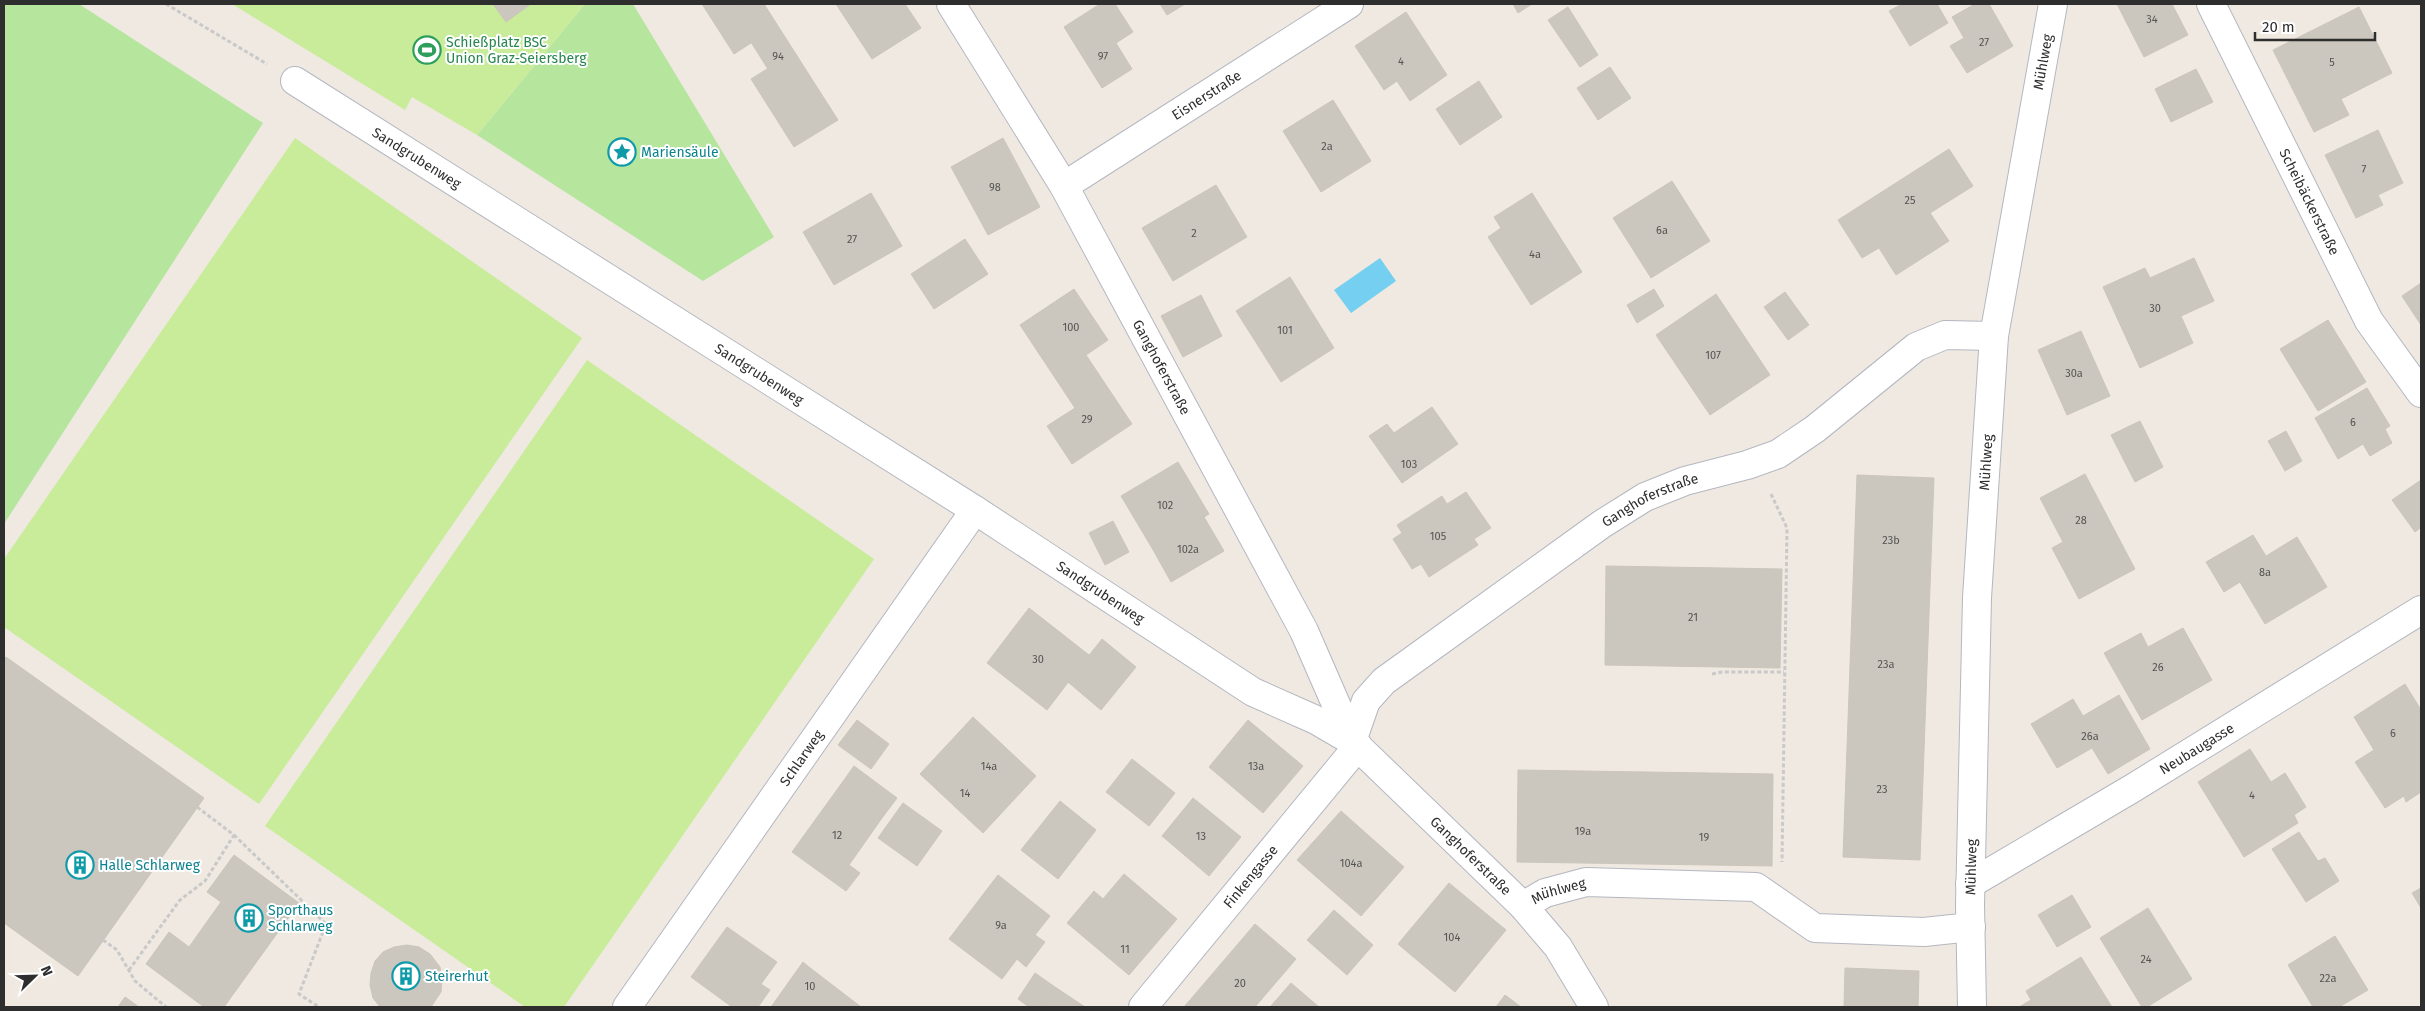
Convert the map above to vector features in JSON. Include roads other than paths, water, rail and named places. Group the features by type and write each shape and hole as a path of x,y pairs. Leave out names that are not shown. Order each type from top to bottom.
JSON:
{"street":[{"name":"Ganghoferstraße","path":"951,4 1064,186 1304,631 1355,744 1523,906 1558,947 1594,1007"},
{"name":"Eisnerstraße","path":"1064,186 1349,4"},
{"name":"Mühlweg","path":"1972,1007 1970,884 1977,598 1994,336 2053,4"},
{"name":"Scheibäckerstraße","path":"2211,4 2369,321 2421,394"},
{"name":"Sandgrubenweg","path":"295,81 975,510 1253,692 1316,720 1355,744"},
{"name":"Ganghoferstraße","path":"1355,744 1366,701 1384,681 1602,524 1653,494 1685,481 1756,462 1778,454 1815,429 1916,347 1945,335 1994,336"},
{"name":"Schlarweg","path":"627,1007 975,510"},
{"name":"Neubaugasse","path":"1970,884 2133,788 2421,610"},
{"name":"Finkengasse","path":"1143,1007 1355,744"},
{"name":"Mühlweg","path":"1523,906 1545,893 1586,882 1756,887 1815,928 1924,932 1972,927"}],"water":[{"path":"1380,258 1396,281 1351,313 1334,290"}],"place":[{"name":"Schießplatz BSC Union Graz-Seiersberg","path":"427,50"},
{"name":"Mariensäule","path":"622,152"},
{"name":"Halle Schlarweg","path":"80,865"},
{"name":"Sporthaus Schlarweg","path":"249,918"},
{"name":"Steirerhut","path":"406,976"}]}
